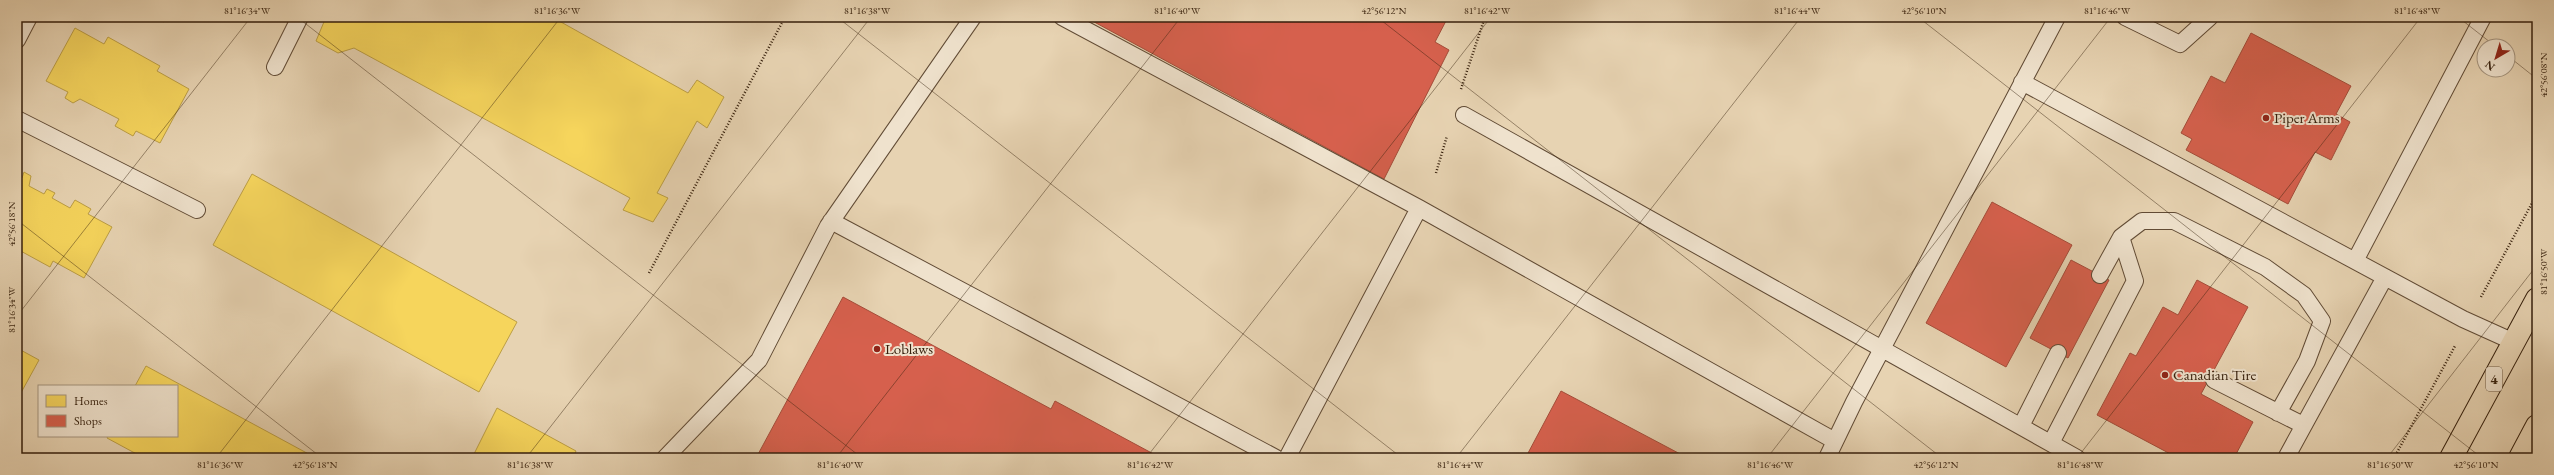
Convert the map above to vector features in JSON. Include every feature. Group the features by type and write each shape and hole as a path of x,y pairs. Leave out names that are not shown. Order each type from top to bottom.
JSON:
{"main road":[{"name":"4","path":"2451,458 2537,299"},
{"path":"2520,458 2537,426"}],"lane":[{"path":"17,40 29,17"},
{"path":"275,67 300,17"},
{"path":"665,458 758,360 831,222 973,17"},
{"path":"1062,17 1419,208 1835,441"},
{"path":"1827,458 2057,17"},
{"path":"2125,17 2180,44 2210,17"},
{"path":"2355,261 2483,17"},
{"path":"2022,82 2463,319 2514,342"},
{"path":"1464,115 1882,350 2078,458"},
{"path":"17,119 197,210"},
{"path":"1287,458 1419,208"},
{"path":"2100,275 2121,237 2142,222 2174,221 2265,266 2304,295 2322,321 2307,361 2278,413"},
{"path":"831,222 1276,458"},
{"path":"2051,443 2135,280 2121,237"},
{"path":"2286,458 2385,277"},
{"path":"2021,426 2058,353"},
{"path":"2214,380 2303,426"}],"path":[{"path":"649,273 785,17"}],"building: Homes":[{"path":"155,17 167,17 164,22"},
{"path":"326,17 552,17 688,93 697,80 724,97 707,128 697,121 657,193 668,198 653,222 623,210 630,198 354,48 338,53 316,41"},
{"path":"75,28 104,44 108,37 160,66 157,71 189,89 160,143 136,131 133,136 115,126 119,119 80,99 73,103 65,98 68,92 46,81"},
{"path":"24,172 31,176 29,186 44,194 47,189 55,193 52,198 70,208 75,200 91,209 88,214 112,227 84,278 53,261 50,267 17,249 17,175 22,178"},
{"path":"252,174 517,322 479,392 213,245"},
{"path":"17,348 39,360 17,400"},
{"path":"146,366 316,458 144,458 107,438 178,437 178,385 136,385"},
{"path":"497,408 576,451 573,458 472,458"}],"building: Shops":[{"path":"1085,17 1448,17 1435,42 1449,50 1384,179"},
{"name":"Piper Arms","path":"2251,33 2351,86 2336,114 2350,122 2331,160 2315,152 2288,204 2186,150 2192,139 2181,133 2211,76 2225,83"},
{"path":"1992,202 2072,245 2006,367 1926,323"},
{"path":"2071,260 2109,280 2068,358 2030,338"},
{"name":"Canadian Tire","path":"2197,280 2248,307 2201,394 2253,422 2234,458 2178,458 2097,415 2130,353 2136,356 2163,307 2178,315"},
{"name":"Loblaws","path":"843,297 1051,409 1055,401 1161,458 756,458"},
{"path":"1561,391 1684,456 1683,458 1533,458 1527,455"}],"place":[{"name":"Piper Arms","path":"2266,118"},
{"name":"Loblaws","path":"877,349"},
{"name":"Canadian Tire","path":"2165,375"}]}
